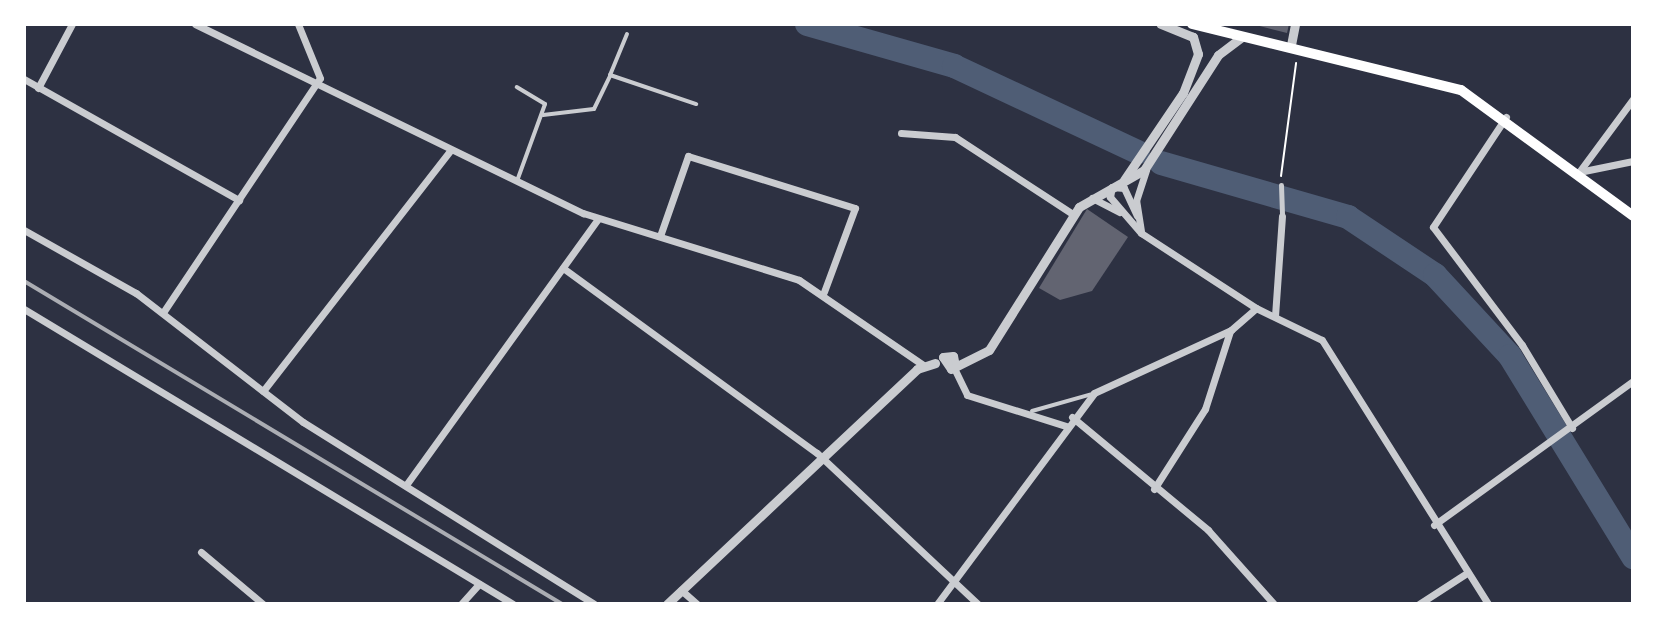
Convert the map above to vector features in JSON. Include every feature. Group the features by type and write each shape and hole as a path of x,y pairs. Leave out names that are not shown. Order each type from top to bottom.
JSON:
{"main road":[{"path":"1192,24 1437,80 1506,117 1633,216"}],"street":[{"path":"38,88 72,24"},
{"path":"195,24 516,183 598,219 660,236 824,292 918,364"},
{"path":"164,311 317,84 320,66 298,24"},
{"path":"1160,24 1191,36 1199,49"},
{"path":"1295,24 1295,46"},
{"path":"1134,219 1138,192 1149,157 1189,82 1202,33 1214,29 1224,40 1218,55"},
{"path":"667,604 918,364 965,360 987,351 1084,201 1124,180 1149,157 1218,55 1233,40 1253,37"},
{"path":"24,79 239,200"},
{"path":"1579,172 1633,99"},
{"path":"1506,117 1433,227 1522,345 1569,430"},
{"path":"901,133 955,137 1074,215"},
{"path":"263,391 450,151"},
{"path":"660,236 688,156 855,208 824,292"},
{"path":"1579,172 1633,161"},
{"path":"1275,316 1282,216 1281,185"},
{"path":"1114,186 1110,197 1149,238 1256,308 1306,327 1332,352 1434,525 1488,604"},
{"path":"1114,186 1124,188 1134,219"},
{"path":"1084,201 1098,198 1134,219"},
{"path":"406,485 598,219"},
{"path":"24,230 164,311 263,391 590,602"},
{"path":"563,268 821,458 978,604"},
{"path":"937,604 956,585 1072,417 1094,393 1231,330 1256,308"},
{"path":"24,309 513,604"},
{"path":"1154,489 1199,422 1231,330"},
{"path":"946,362 954,381 967,395 1032,411 1066,426"},
{"path":"1434,525 1633,381"},
{"path":"1072,417 1154,489 1208,530 1274,604"},
{"path":"201,552 263,604"},
{"path":"1419,604 1467,573"},
{"path":"461,604 479,584"},
{"path":"681,590 697,604"}],"lane":[{"path":"542,117 551,109 594,109 627,34"},
{"path":"610,75 696,104"},
{"path":"516,183 542,117 542,100 517,87"},
{"path":"1032,411 1094,393"}],"path":[{"path":"1281,185 1295,46"}],"building":[{"path":"1252,24 1289,24 1287,33"},
{"path":"1087,209 1128,237 1092,291 1060,300 1039,288"}],"waterway":[{"path":"807,24 954,66 1138,152"},
{"path":"1161,163 1348,217 1435,275 1510,356 1633,557"}],"railway":[{"path":"24,281 562,604"}]}
